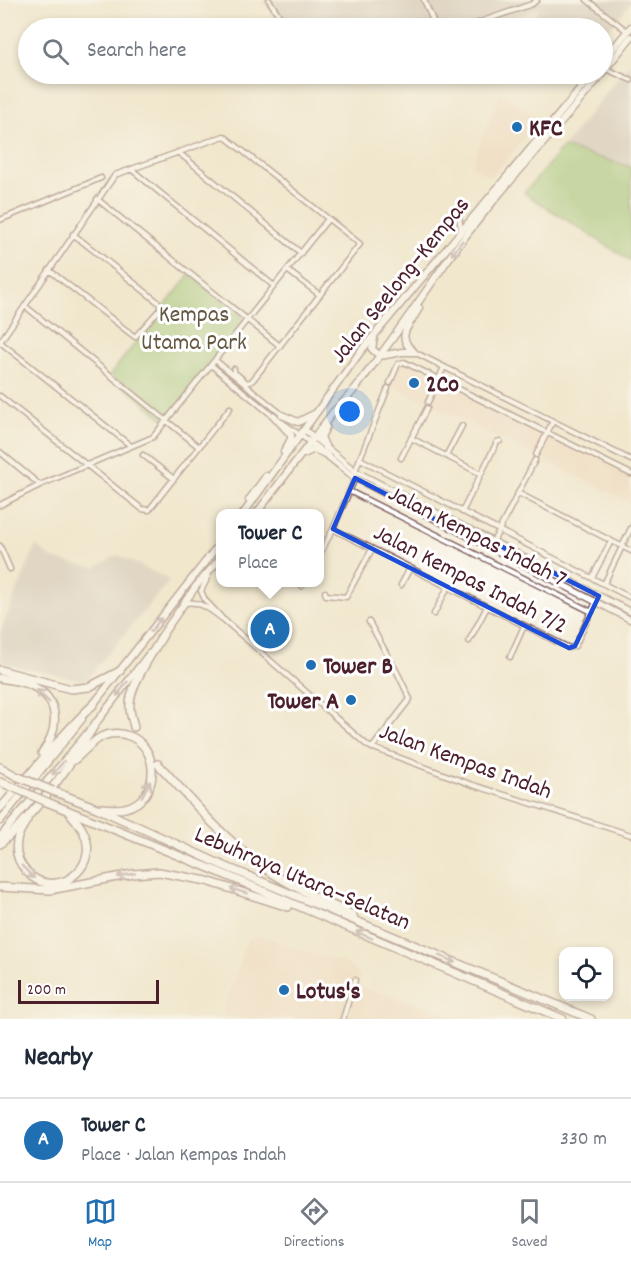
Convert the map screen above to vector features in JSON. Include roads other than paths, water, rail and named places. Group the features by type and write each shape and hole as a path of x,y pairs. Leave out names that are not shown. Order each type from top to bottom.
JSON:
{"highway":[{"path":"134,727 130,708 131,696 163,635"},
{"path":"0,670 71,689 88,687 120,671"},
{"path":"0,678 27,684 38,690 52,706 55,715 54,734 35,766"},
{"path":"0,808 35,766 94,704"},
{"path":"0,844 27,820 74,760 96,723"},
{"path":"74,760 92,743 111,734 132,737 147,749 153,771 145,794 134,805 124,809 97,808"},
{"path":"158,764 237,846 257,863 302,890 393,936"},
{"name":"Lebuhraya Utara–Selatan","path":"0,768 97,808 222,865 591,1019"},
{"name":"Lebuhraya Utara–Selatan","path":"0,783 563,1019"},
{"path":"27,820 17,841 18,858 22,866 28,874 44,883 64,882 80,871 88,849 83,830 67,810"},
{"path":"0,887 50,890 133,874 169,873 207,881 316,914"},
{"path":"529,1005 554,1019"}],"main road":[{"name":"Jalan Seelong–Kempas","path":"613,55 630,32"},
{"name":"Jalan Seelong–Kempas","path":"245,509 361,351 585,84"},
{"name":"Jalan Seelong–Kempas","path":"259,509 334,411 346,400 380,356 426,294 441,268 478,220 591,84"},
{"path":"414,352 404,343 403,335 426,294"},
{"path":"375,335 372,340 372,349 380,356 414,352"},
{"path":"327,451 322,440 322,432 346,400"},
{"path":"282,415 292,420 303,421 322,406"},
{"path":"244,509 291,439 288,431 274,416"},
{"path":"281,480 308,450 327,451"},
{"path":"0,821 216,548"},
{"path":"0,837 96,723 163,635 196,586 216,564"}],"street":[{"path":"269,0 281,18"},
{"path":"424,0 432,18"},
{"path":"492,18 532,4 537,0"},
{"path":"587,0 611,18"},
{"path":"613,19 630,32"},
{"path":"613,73 631,80"},
{"path":"131,446 0,342 115,176 222,136 358,241 360,247 250,383 240,378 234,369"},
{"path":"178,152 301,252"},
{"path":"131,169 274,286"},
{"path":"0,220 101,178"},
{"path":"97,199 280,346"},
{"path":"458,209 461,230"},
{"path":"0,505 40,484 153,437 328,219"},
{"path":"49,270 135,337 160,309 160,305 73,234"},
{"path":"287,270 320,296"},
{"path":"24,306 199,447"},
{"path":"414,352 630,458"},
{"path":"215,360 303,433"},
{"path":"390,383 398,364 404,362 631,474"},
{"path":"211,365 274,416 312,439 355,475 490,548 631,620"},
{"path":"428,402 444,367"},
{"path":"324,546 349,491 388,388"},
{"path":"0,396 142,510 147,511 230,408"},
{"path":"401,458 427,408"},
{"path":"490,548 553,421"},
{"path":"446,456 462,426"},
{"path":"411,438 481,474"},
{"path":"462,512 497,442 500,441"},
{"path":"0,452 40,484"},
{"path":"143,454 174,479"},
{"path":"360,459 631,598"},
{"path":"355,475 631,612"},
{"name":"Jalan Kempas Indah 7","path":"349,491 591,612"},
{"path":"518,493 631,551"},
{"path":"604,584 631,528"},
{"name":"Jalan Kempas Indah 7/2","path":"333,529 572,648 599,596"},
{"path":"592,578 611,541"},
{"path":"0,546 10,569"},
{"path":"325,592 326,595 346,597 372,549"},
{"path":"214,567 203,583 201,591 205,600 224,620"},
{"path":"401,585 410,568"},
{"path":"434,614 448,587"},
{"path":"179,609 187,603 194,602 224,620"},
{"path":"469,640 487,607"},
{"name":"Jalan Kempas Indah","path":"224,620 324,709 372,748 470,784 631,835"},
{"path":"369,622 410,699 372,748"},
{"path":"510,657 524,626"},
{"path":"343,1019 355,980"}],"place":[{"name":"KFC","path":"517,127"},
{"name":"2Co","path":"414,383"},
{"name":"Tower C","path":"270,629"},
{"name":"Tower B","path":"311,665"},
{"name":"Tower A","path":"351,700"},
{"name":"Lotus's","path":"284,990"}],"park label":[{"name":"Kempas Utama Park","path":"194,327"}]}
